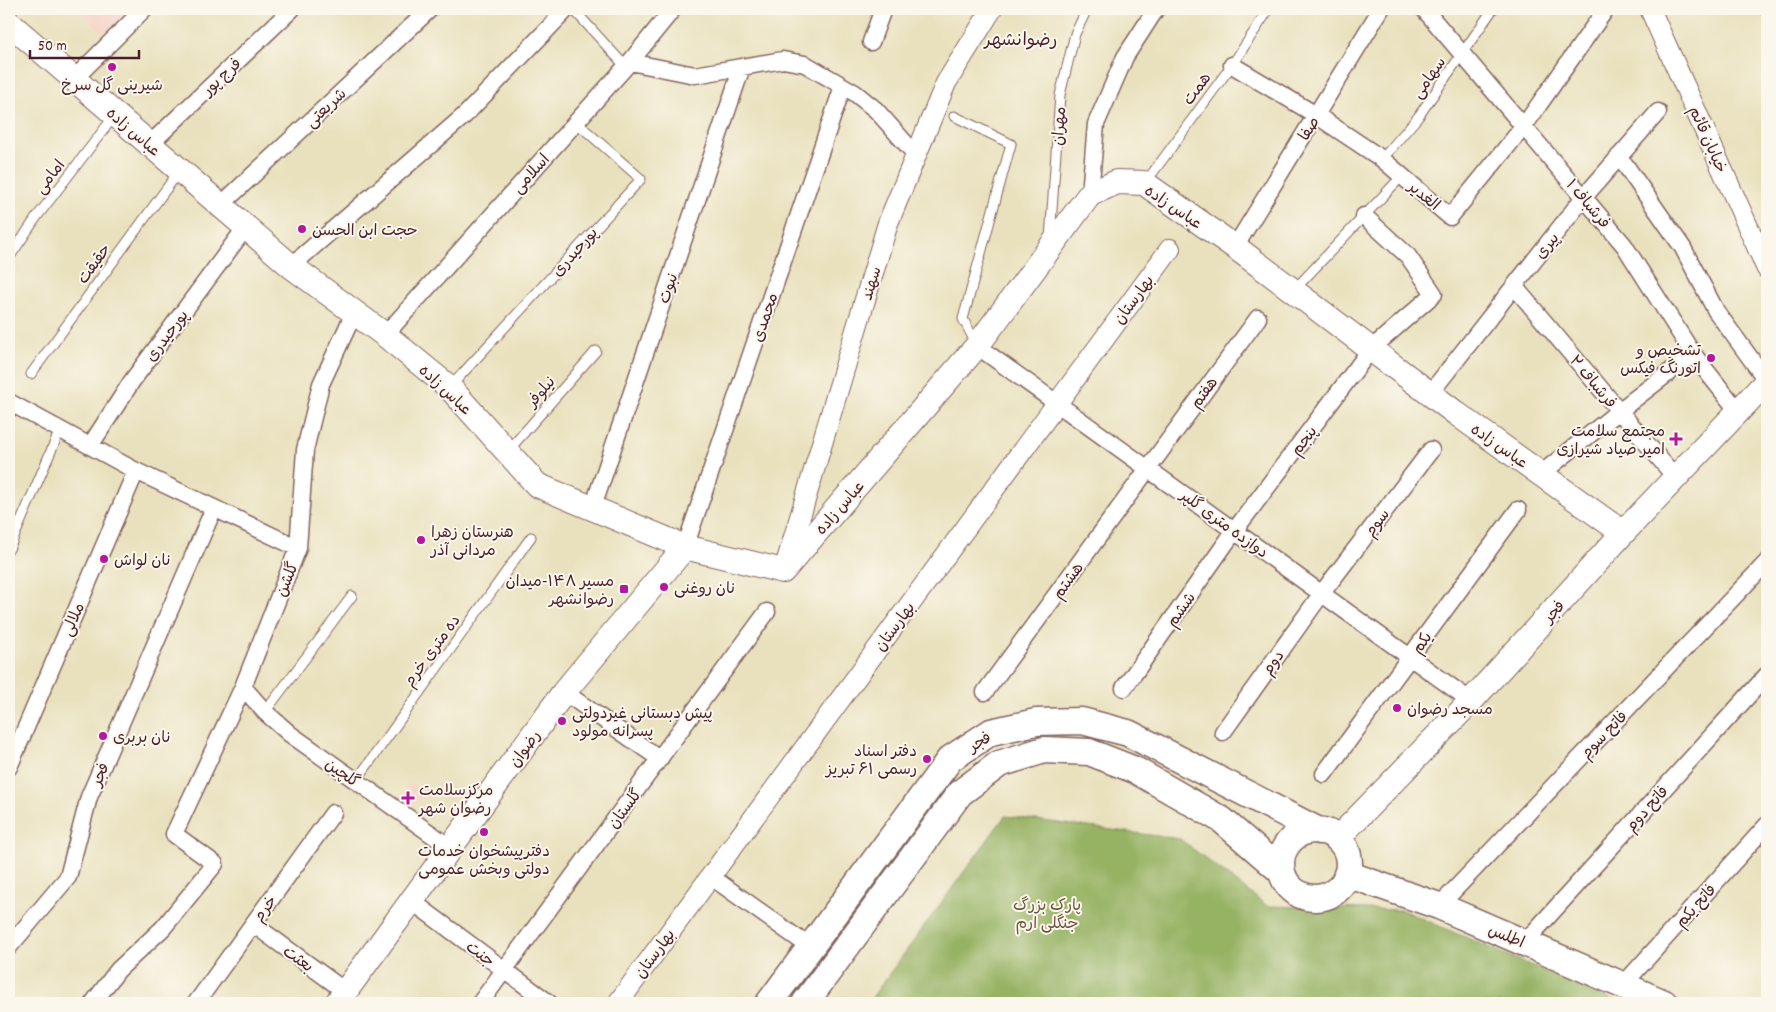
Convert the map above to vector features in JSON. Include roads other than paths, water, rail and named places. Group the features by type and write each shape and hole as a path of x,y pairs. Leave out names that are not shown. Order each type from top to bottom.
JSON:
{"main road":[{"name":"عباس زاده","path":"9,24 292,266 384,335 450,388 537,485 592,510 685,547 784,571 978,346 1049,247 1090,194 1117,182 1144,183 1235,247 1457,414 1623,533"},
{"name":"فجر","path":"768,1003 950,759 991,732 1036,722 1082,721 1128,733 1328,835 1471,701 1675,477 1738,411 1765,387"},
{"name":"رضوان","path":"341,998 413,902 564,692 685,547"},
{"name":"فجر","path":"805,1003 960,793 999,764 1044,750 1089,752 1135,770 1222,820 1282,872"},
{"path":"1308,831 1328,835 1347,855 1347,874 1342,884 1325,897 1303,896 1293,891 1286,882 1282,872 1282,856 1290,842 1298,835 1308,831"},
{"name":"اطلس","path":"1347,874 1439,906 1664,1003"},
{"path":"810,948 834,965"}],"street":[{"path":"74,79 144,9"},
{"name":"فرج پور","path":"150,144 292,9"},
{"name":"شریعتی","path":"221,205 430,9"},
{"path":"292,266 465,115 566,9"},
{"name":"اسلامی","path":"384,335 628,64 673,9"},
{"path":"872,42 883,9"},
{"name":"سهند","path":"784,571 888,223 946,83 992,9"},
{"path":"1090,194 1096,124 1125,57 1156,9"},
{"name":"صفا","path":"1235,247 1381,9"},
{"name":"فرشباف ۱","path":"1424,9 1624,245 1693,354 1738,411"},
{"name":"الغدیر","path":"1232,64 1316,115 1382,159 1450,217 1524,126 1606,9"},
{"name":"خیابان قائم","path":"1650,9 1767,269"},
{"path":"628,64 695,75 783,60 805,64 855,93 876,110 916,154"},
{"name":"نبوت","path":"592,510 742,67"},
{"name":"محمدی","path":"685,547 843,86"},
{"name":"پیری","path":"1439,382 1584,197 1658,112"},
{"path":"1619,156 1683,248 1716,312 1765,387"},
{"name":"پنجم","path":"1235,530 1371,349 1434,294 1408,256 1364,216"},
{"name":"پورحیدری","path":"90,446 132,381 246,227"},
{"name":"بهارستان","path":"618,1003 1170,249"},
{"name":"فرشباف ۲","path":"1514,286 1675,477"},
{"name":"گلشن","path":"93,1003 118,970 163,928 215,864 174,834 243,687 298,548 305,450 321,384 354,313"},
{"name":"هفتم","path":"1148,467 1258,318"},
{"name":"دوازده متری گلپر","path":"978,346 1471,701"},
{"path":"1541,474 1693,354"},
{"path":"9,402 136,471 298,548"},
{"name":"سوم","path":"1322,593 1431,450"},
{"name":"هشتم","path":"985,692 1148,467"},
{"name":"ملالی","path":"9,767 136,471"},
{"name":"فجر","path":"9,947 68,877 89,797 214,508"},
{"name":"یکم","path":"1324,774 1518,510"},
{"name":"ششم","path":"1124,688 1235,530"},
{"name":"فاتح سوم","path":"1439,906 1767,562"},
{"name":"دوم","path":"1223,732 1322,593"},
{"name":"گلستان","path":"480,1003 767,612"},
{"name":"فاتح دوم","path":"1525,942 1767,675"},
{"name":"گلچین","path":"243,687 265,712 290,734 451,848"},
{"path":"564,692 660,759"},
{"name":"خرم","path":"196,1003 333,813"},
{"name":"فاتح یکم","path":"1623,985 1767,825"},
{"path":"710,876 810,948"},
{"name":"جنت","path":"413,902 549,1003"},
{"name":"بعثت","path":"252,924 341,998"}],"lane":[{"path":"572,9 628,64"},
{"name":"مهران","path":"1049,247 1060,95 1075,34 1087,9"},
{"name":"همت","path":"1144,183 1232,64 1269,9"},
{"name":"سهامی","path":"1382,159 1418,118 1493,9"},
{"name":"امامی","path":"9,258 36,218 116,114"},
{"path":"954,116 1012,144 963,318 978,346"},
{"name":"پورحیدری","path":"450,388 641,179 576,122"},
{"name":"حقیقت","path":"31,374 180,170"},
{"path":"1293,291 1402,176"},
{"name":"نیلوفر","path":"507,452 596,351"},
{"path":"9,549 60,430"},
{"name":"ده متری خرم","path":"356,781 531,536"},
{"path":"265,712 352,596"}],"place":[{"name":"شیرینی گل سرخ","path":"112,67"},
{"name":"حجت ابن الحسن","path":"302,229"},
{"name":"تشخیص و اتورنگ فیکس","path":"1711,358"},
{"name":"مجتمع سلامت امیر صیاد شیرازی","path":"1676,439"},
{"name":"هنرستان زهرا مردانی آذر","path":"421,540"},
{"name":"نان لواش","path":"104,559"},
{"name":"نان روغنی","path":"664,587"},
{"name":"مسیر ۱۴۸-میدان رضوانشهر","path":"624,589"},
{"name":"مسجد رضوان","path":"1397,708"},
{"name":"پیش دبستانی غیردولتی پسرانه مولود","path":"562,721"},
{"name":"نان بربری","path":"103,736"},
{"name":"دفتر اسناد رسمی ۶۱ تبریز","path":"927,759"},
{"name":"مرکزسلامت رضوان شهر","path":"408,798"},
{"name":"دفترپیشخوان خدمات دولتی وبخش عمومی","path":"484,832"}],"district":[{"name":"رضوانشهر","path":"1021,39"}],"park label":[{"name":"پارک بزرگ جنگلی ارم","path":"1047,913"}]}
